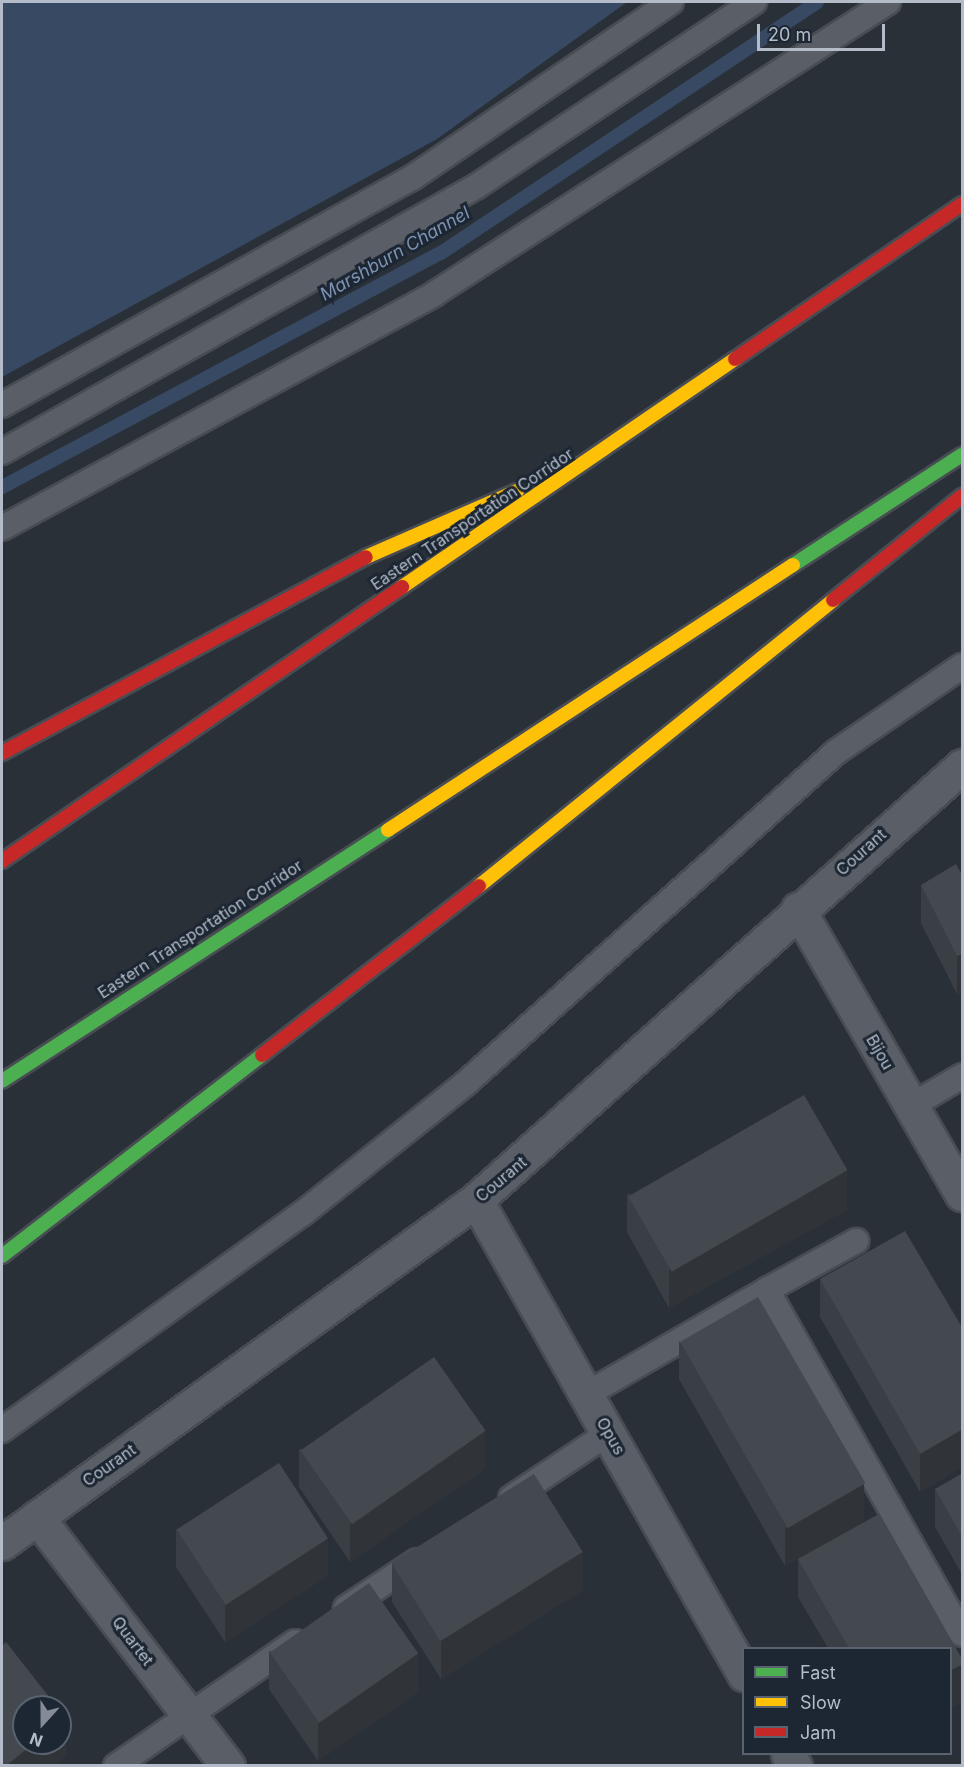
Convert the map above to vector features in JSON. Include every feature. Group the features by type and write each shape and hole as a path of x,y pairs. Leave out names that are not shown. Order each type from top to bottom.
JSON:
{"highway":[{"name":"Eastern Transportation Corridor","path":"2,861 963,204"},
{"name":"Eastern Transportation Corridor","path":"2,1081 963,455"},
{"path":"2,753 391,544 580,465"},
{"path":"2,1256 450,909 963,496"}],"street":[{"name":"Courant","path":"2,1543 476,1200 798,909 963,766"},
{"name":"Bijou","path":"798,909 963,1194"},
{"name":"Opus","path":"476,1200 742,1670"},
{"name":"Quartet","path":"37,1517 228,1766"}],"lane":[{"path":"2,405 412,178 671,2"},
{"path":"2,452 477,186 754,2"},
{"path":"2,528 434,294 888,2"},
{"path":"2,1430 357,1170 466,1083 836,752 963,666"},
{"path":"911,1106 963,1076"},
{"path":"587,1394 856,1241"},
{"path":"767,1290 963,1634"},
{"path":"492,1511 609,1433"},
{"path":"116,1766 188,1713 433,1550"}],"water":[{"path":"2,2 627,2 437,139 2,377"}],"building":[{"path":"956,864 963,875 963,953 957,956 921,885"},
{"path":"804,1095 848,1170 672,1272 628,1196"},
{"path":"905,1231 963,1329 963,1429 920,1454 820,1279"},
{"path":"758,1297 866,1483 788,1528 680,1342"},
{"path":"434,1357 486,1431 352,1524 300,1450"},
{"path":"279,1463 328,1538 226,1605 177,1529"},
{"path":"963,1473 963,1538 935,1489"},
{"path":"534,1474 583,1552 440,1641 392,1563"},
{"path":"879,1514 963,1664 952,1670 952,1647 848,1647 798,1559"},
{"path":"369,1583 418,1653 319,1723 270,1652"},
{"path":"6,1642 48,1695 12,1695 12,1755 19,1755 6,1766 2,1766 2,1646"}],"waterway":[{"name":"Marshburn Channel","path":"2,487 441,253 817,2"}],"traffic: fast":[{"path":"793,565 962,455"},
{"path":"2,1081 388,830"},
{"path":"2,1256 262,1055"}],"traffic: slow":[{"path":"402,587 735,359"},
{"path":"366,557 517,491"},
{"path":"388,830 793,565"},
{"path":"479,886 833,600"}],"traffic: jam":[{"path":"735,359 962,204"},
{"path":"833,600 962,496"},
{"path":"2,753 366,557"},
{"path":"2,861 402,587"},
{"path":"262,1055 479,886"}]}
